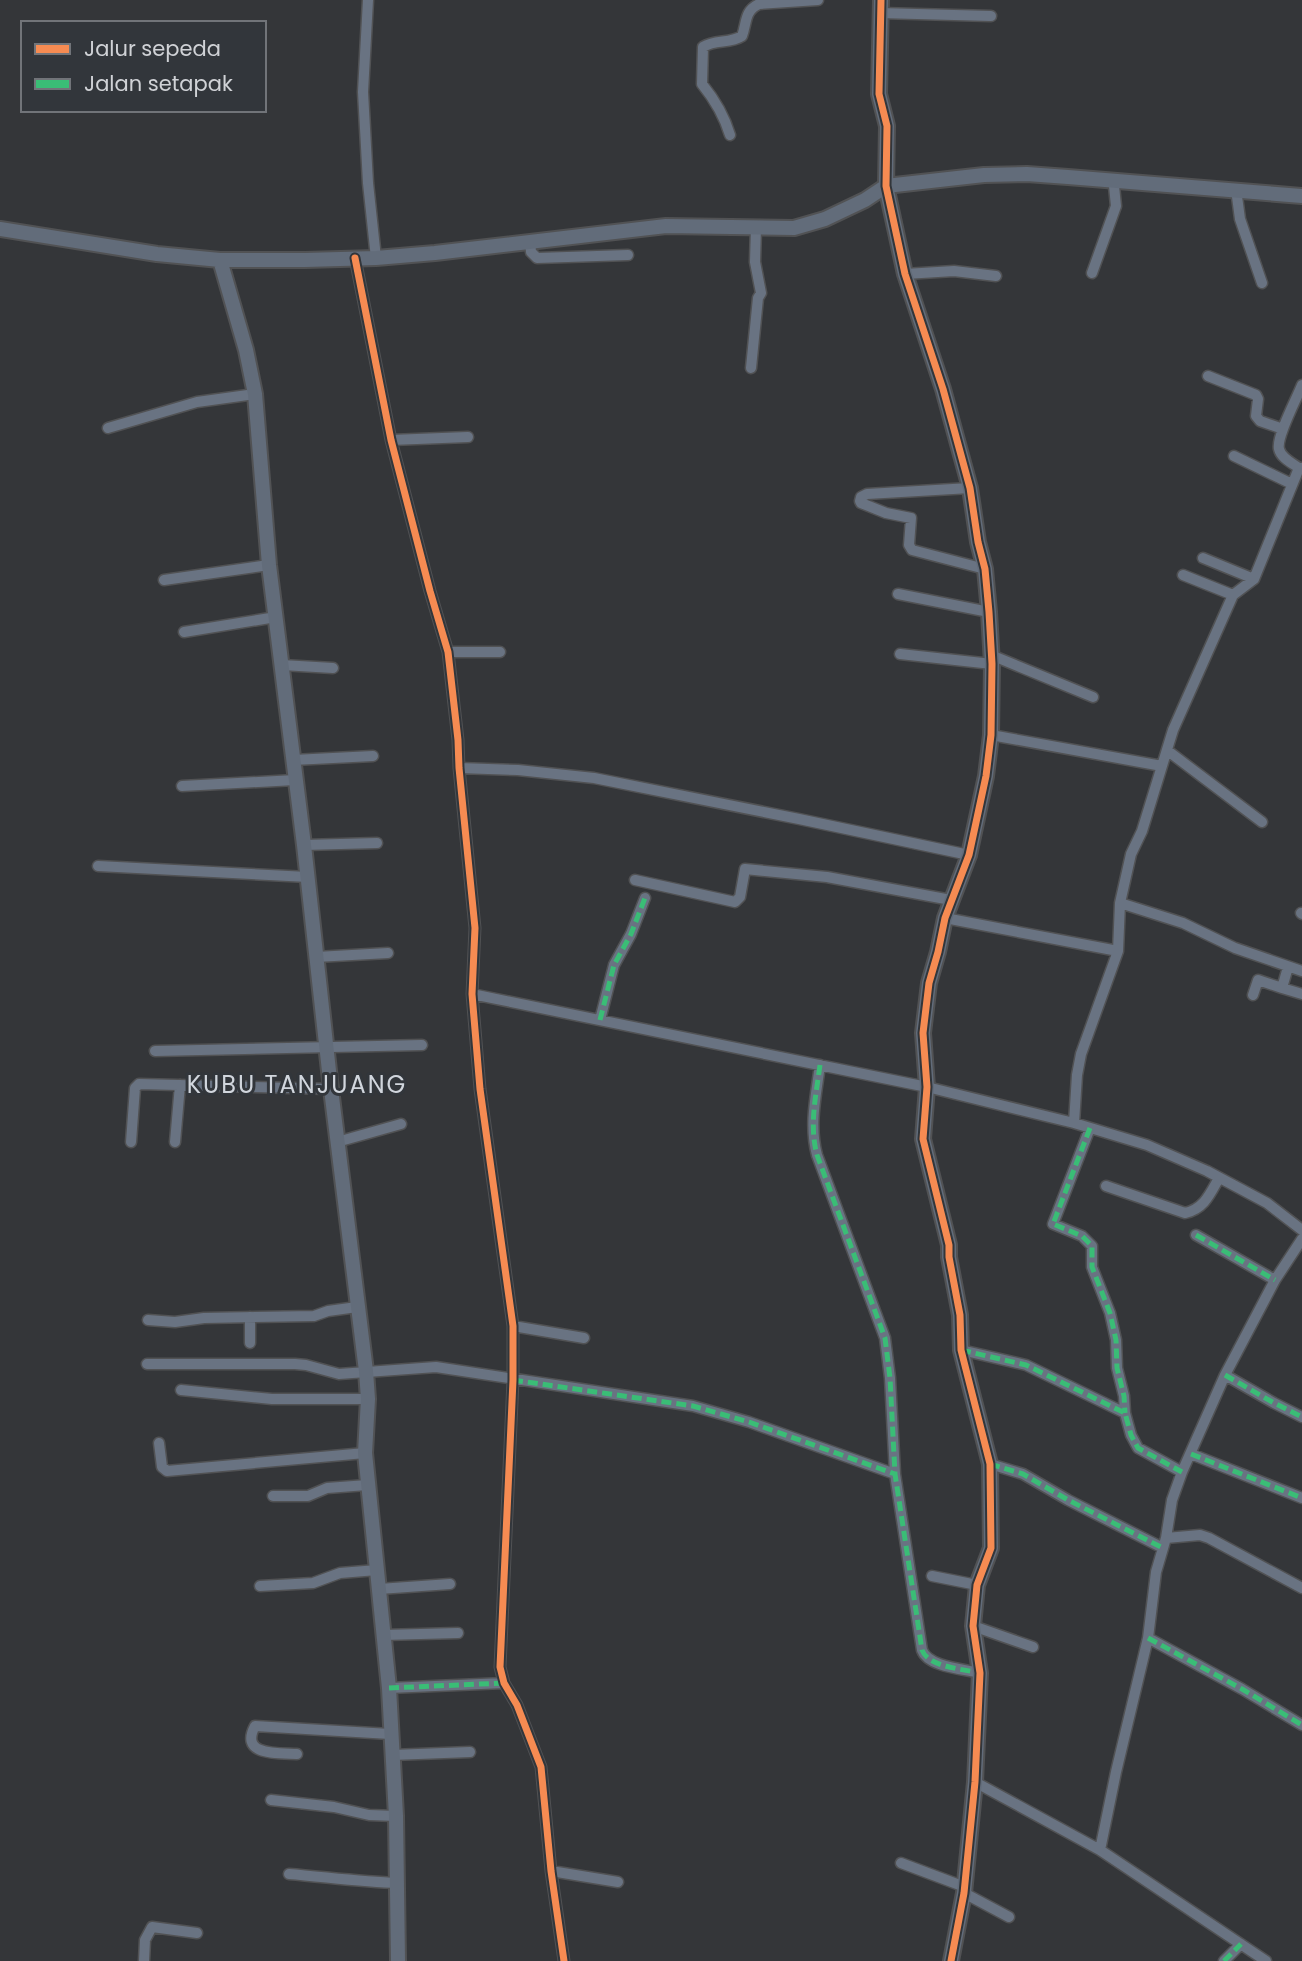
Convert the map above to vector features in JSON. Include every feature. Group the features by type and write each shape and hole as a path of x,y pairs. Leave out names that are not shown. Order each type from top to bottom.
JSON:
{"street":[{"path":"368,0 363,92 368,183 376,258"},
{"path":"730,135 715,101 702,85 703,47 711,42 719,43 742,36 751,4 818,0"},
{"path":"951,1961 965,1890 975,1782 980,1673 973,1626 977,1585 991,1548 990,1464 961,1350 960,1315 949,1257 950,1245 923,1139 927,1087 923,1033 929,982 951,900 969,855 986,776 991,734 992,659 985,569 970,488 943,389 905,274 886,186 887,126 879,94 881,7 991,16"},
{"path":"0,229 134,251 220,260 376,258 666,226 794,228 825,219 865,200 886,186 985,175 1027,174 1302,196"},
{"path":"1093,273 1116,205 1116,181"},
{"path":"1236,189 1240,219 1262,283"},
{"path":"751,368 758,298 761,293 755,262 756,227"},
{"path":"530,242 531,252 537,258 628,255"},
{"path":"355,258 391,440 448,652 475,928 472,993 480,1089 513,1326 500,1667 504,1683 517,1705 541,1767 551,1871 564,1961"},
{"path":"220,260 246,350 255,394 269,565 366,1371 368,1399 365,1453 389,1688 396,1816 398,1961"},
{"path":"905,274 954,271 996,276"},
{"path":"1208,376 1256,395 1256,416 1261,421 1283,429"},
{"path":"1074,1123 1081,1054 1118,951 1120,903 1131,854 1142,831 1173,730 1233,595 1254,579 1301,468 1284,458 1279,449 1280,436 1302,385"},
{"path":"108,428 197,402 255,394"},
{"path":"391,440 468,437"},
{"path":"1234,456 1292,484"},
{"path":"970,488 867,494 861,497 860,501 882,512 911,518 909,545 912,550 985,569"},
{"path":"1203,558 1254,579"},
{"path":"164,580 269,565"},
{"path":"1183,575 1233,595"},
{"path":"898,594 989,612"},
{"path":"184,632 276,617"},
{"path":"448,652 500,653"},
{"path":"900,654 992,659 1093,697"},
{"path":"282,665 333,668"},
{"path":"991,734 1162,766"},
{"path":"1167,751 1262,822"},
{"path":"293,760 373,756"},
{"path":"458,768 518,770 594,778 969,855"},
{"path":"182,786 295,780"},
{"path":"304,845 377,843"},
{"path":"98,866 307,877"},
{"path":"635,880 734,902 740,897 745,869 765,870 827,877 951,900"},
{"path":"600,1020 614,964 631,934 645,898"},
{"path":"1120,903 1183,923 1235,948 1302,971"},
{"path":"946,918 1118,951"},
{"path":"316,957 388,953"},
{"path":"1282,988 1288,967"},
{"path":"1253,995 1258,980 1302,994"},
{"path":"472,993 927,1087 1074,1123 1147,1145 1219,1178 1267,1203 1302,1230"},
{"path":"155,1051 422,1045"},
{"path":"820,1065 812,1121 813,1139 885,1338 895,1474 922,1650 925,1658 933,1662 980,1673"},
{"path":"131,1142 135,1088 138,1084 331,1089"},
{"path":"175,1142 180,1085"},
{"path":"337,1142 401,1124"},
{"path":"1090,1128 1053,1224 1082,1236 1091,1246 1092,1267 1110,1313 1116,1340 1117,1368 1131,1435 1138,1448 1182,1472"},
{"path":"1106,1186 1185,1213 1202,1206 1219,1178"},
{"path":"1196,1235 1275,1280"},
{"path":"1100,1850 1148,1637 1156,1572 1165,1543 1172,1500 1225,1375 1275,1280 1302,1239"},
{"path":"148,1320 175,1322 204,1318 314,1316 357,1307"},
{"path":"250,1317 250,1343"},
{"path":"513,1326 584,1338"},
{"path":"961,1350 1026,1365 1125,1413"},
{"path":"147,1364 295,1364 339,1374 436,1367 693,1406 749,1422 895,1474"},
{"path":"1225,1375 1302,1417"},
{"path":"181,1390 260,1399 368,1399"},
{"path":"159,1443 162,1467 167,1471 365,1453"},
{"path":"1191,1454 1302,1498"},
{"path":"990,1464 1023,1474 1069,1500 1165,1543 1200,1535 1209,1538 1302,1588"},
{"path":"274,1496 308,1496 327,1488 368,1485"},
{"path":"260,1586 313,1583 340,1573 377,1570"},
{"path":"932,1576 977,1585"},
{"path":"379,1589 450,1584"},
{"path":"973,1626 1033,1647"},
{"path":"383,1635 458,1633"},
{"path":"1148,1637 1302,1726"},
{"path":"389,1688 504,1683"},
{"path":"297,1754 261,1752 253,1745 251,1734 256,1726 390,1734"},
{"path":"392,1755 470,1752"},
{"path":"975,1782 1100,1850 1266,1961"},
{"path":"271,1800 326,1805 369,1815 396,1816"},
{"path":"901,1863 965,1890 1009,1917"},
{"path":"551,1871 618,1882"},
{"path":"289,1874 356,1882 398,1883"},
{"path":"144,1961 145,1940 152,1927 197,1933"},
{"path":"1224,1961 1241,1944"}],"marked path":[{"path":"600,1020 614,965 631,934 645,898"},
{"path":"820,1065 814,1110 815,1144 885,1338 895,1474 922,1650 939,1664 980,1673"},
{"path":"1090,1128 1053,1224 1082,1236 1092,1246 1092,1267 1110,1313 1116,1340 1117,1368 1125,1413"},
{"path":"1196,1235 1275,1280"},
{"path":"961,1350 1026,1365 1125,1413 1138,1448 1182,1472"},
{"path":"1225,1375 1302,1417"},
{"path":"513,1380 693,1406 749,1422 895,1474"},
{"path":"1191,1454 1302,1498"},
{"path":"990,1464 1023,1474 1163,1548"},
{"path":"1148,1638 1302,1725"},
{"path":"389,1688 504,1683"},
{"path":"1224,1961 1241,1944"}],"cycle path":[{"path":"881,0 879,94 887,126 886,186 905,274 943,389 970,488 985,569 992,664 991,735 986,776 969,855 945,918 929,983 923,1033 927,1087 923,1139 949,1245 960,1315 961,1350 990,1464 991,1548 977,1585 973,1626 980,1673 975,1782 964,1893 951,1961"},
{"path":"355,258 391,440 448,652 475,928 472,994 480,1089 513,1326 500,1667 504,1683 517,1705 541,1767 551,1871 564,1961"}],"district":[{"name":"KUBU TANJUANG","path":"297,1085"}]}
